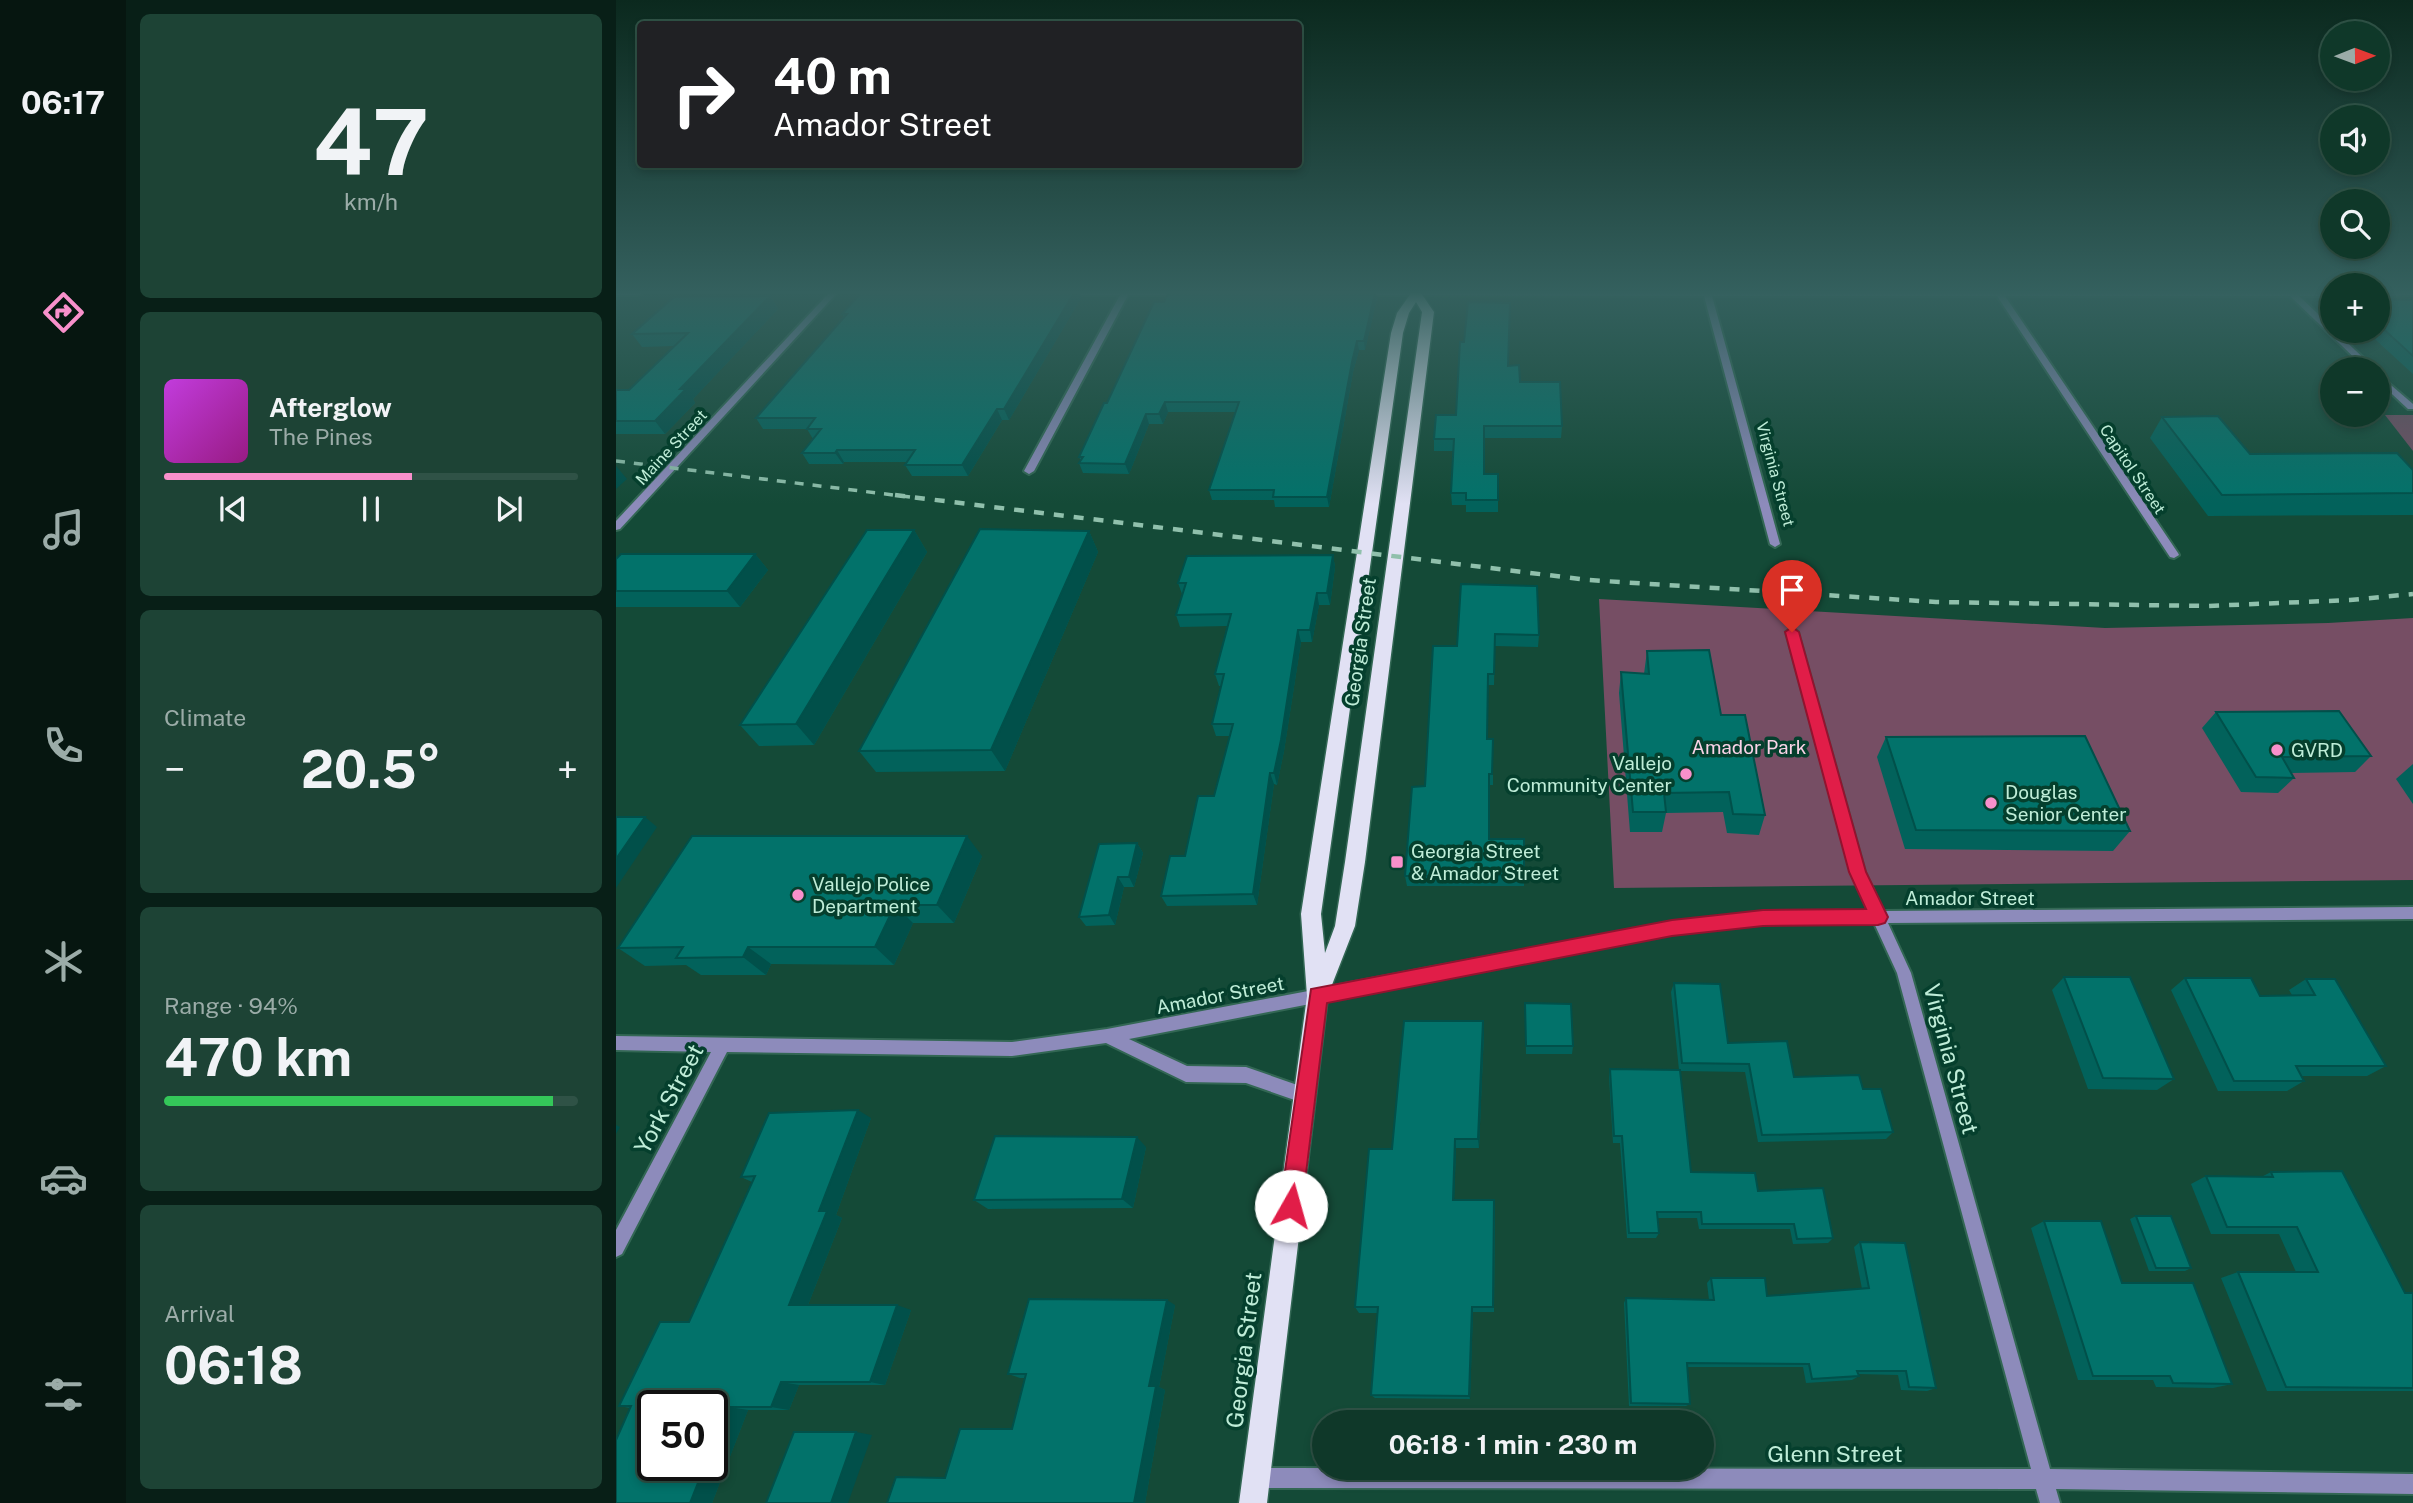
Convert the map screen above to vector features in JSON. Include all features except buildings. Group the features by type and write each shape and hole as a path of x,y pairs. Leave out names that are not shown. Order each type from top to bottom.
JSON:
{"main road":[{"name":"Georgia Street","path":"1253,1503 1318,996 1311,914 1393,363"},
{"name":"Georgia Street","path":"1318,996 1345,926 1421,363"}],"street":[{"name":"Maine Street","path":"616,527 768,363"},
{"path":"1028,471 1087,363"},
{"name":"Virginia Street","path":"1726,363 1775,544"},
{"name":"Capitol Street","path":"2045,363 2174,555"},
{"path":"2390,387 2411,407"},
{"name":"Virginia Street","path":"1792,632 1858,872 1904,973 2050,1503"},
{"name":"Amador Street","path":"616,1043 1012,1049 1107,1036 1672,928 1763,918 2413,913"},
{"path":"1107,1036 1186,1074 1246,1075 1306,1096"},
{"name":"York Street","path":"616,1248 723,1045"},
{"name":"Glenn Street","path":"1256,1478 2044,1479 2413,1483"}],"green space":[{"path":"2390,415 2413,415 2413,451 2390,421"},
{"name":"Amador Park","path":"1599,599 2105,628 2328,623 2413,618 2413,880 1614,888"}],"railway":[{"path":"616,461 910,497"},
{"path":"895,495 1588,580 1936,602 2208,606 2350,600 2413,594"}],"place":[{"name":"GVRD","path":"2277,750"},
{"name":"Vallejo Community Center","path":"1686,774"},
{"name":"Douglas Senior Center","path":"1991,803"},
{"name":"Georgia Street & Amador Street","path":"1397,862"},
{"name":"Vallejo Police Department","path":"798,895"}],"route":[{"path":"1291,1206 1318,996 1672,928 1763,918 1878,917 1858,872 1792,632"}]}
